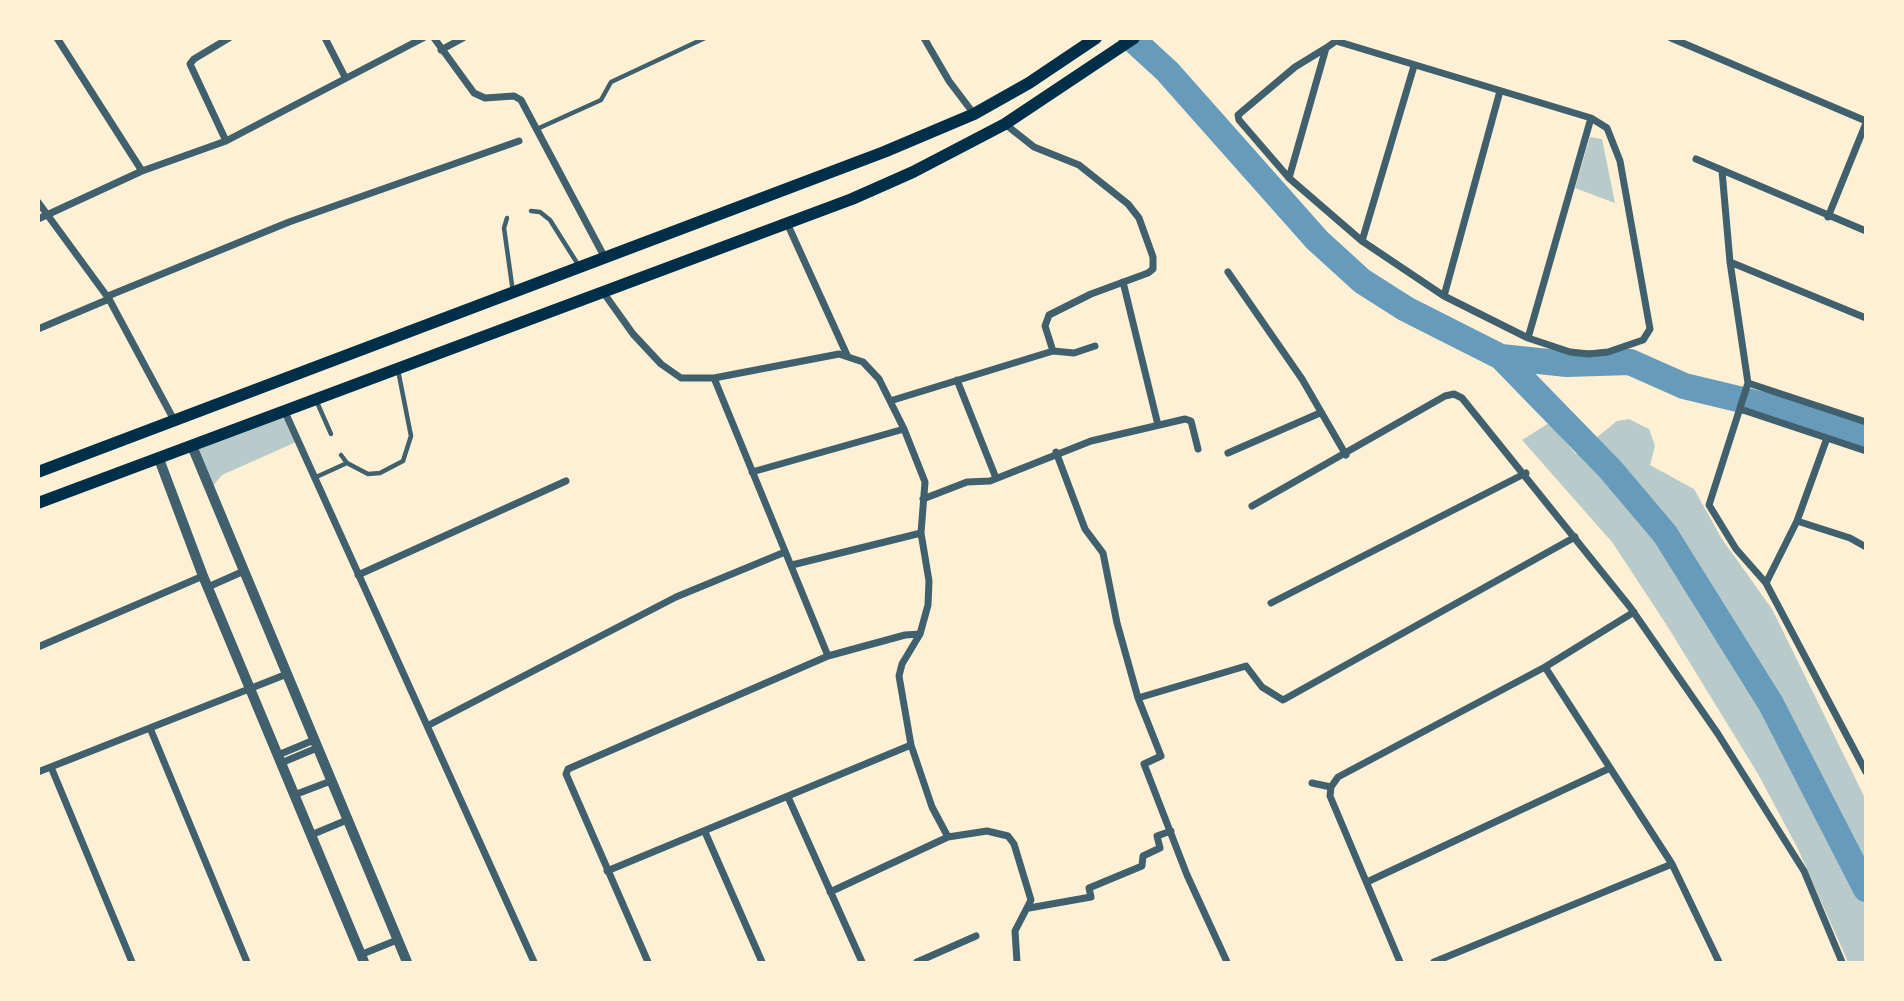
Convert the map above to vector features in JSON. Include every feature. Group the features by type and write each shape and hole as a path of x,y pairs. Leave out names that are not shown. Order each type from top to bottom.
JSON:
{"main road":[{"path":"38,503 788,223 913,172 1005,124 1108,59 1134,38"},
{"path":"38,472 767,199 974,114 1029,83 1094,40"}],"street":[{"path":"226,141 190,64 229,38"},
{"path":"325,38 345,77"},
{"path":"38,219 142,172 226,141 423,38"},
{"path":"434,38 468,89 485,98 518,97 606,259"},
{"path":"441,50 463,38"},
{"path":"924,38 949,81 974,114"},
{"path":"1671,38 1866,122 1828,217"},
{"path":"60,39 142,172"},
{"path":"1337,40 1414,66 1591,118 1607,128 1618,152 1649,332 1635,344 1589,354 1570,352 1528,338 1444,296 1362,241 1289,178 1239,120 1238,115 1294,67 1326,48 1337,40"},
{"path":"1289,178 1326,48"},
{"path":"1362,241 1414,66"},
{"path":"1444,296 1500,91"},
{"path":"1528,338 1591,118"},
{"path":"1005,124 1034,147 1079,164 1099,178 1139,218 1153,257 1153,269 1148,274 1063,306 1049,315 1045,326 1053,351"},
{"path":"38,330 289,222 519,141"},
{"path":"1696,159 1866,232"},
{"path":"1722,170 1730,262 1746,387 1708,501 1736,549 1766,583 1866,772"},
{"path":"38,202 108,298 174,420"},
{"path":"788,223 847,355"},
{"path":"1730,262 1866,318"},
{"path":"1228,272 1302,379 1346,454"},
{"path":"1123,282 1158,425"},
{"path":"603,290 633,334 661,364 681,378 714,378 847,355 863,362 875,373 904,429 925,482 921,533 929,588 927,615 920,634 902,664 899,676 911,745 932,807 948,836"},
{"path":"890,401 1053,351 1074,353 1095,346"},
{"path":"714,378 828,656"},
{"path":"957,380 996,478"},
{"path":"1746,387 1866,422"},
{"path":"1252,506 1445,396 1454,394 1462,398 1526,473 1634,612 1782,832 1804,871 1842,962"},
{"path":"1741,406 1866,451"},
{"path":"285,412 534,962"},
{"path":"1228,453 1320,413"},
{"path":"923,499 967,482 996,478 1056,452 1185,419 1191,421 1198,449"},
{"path":"752,472 904,429"},
{"path":"1766,583 1797,521 1827,438"},
{"path":"192,446 239,573 287,674 326,783 407,962"},
{"path":"1056,452 1085,529 1103,553 1117,623 1138,698 1161,756 1144,764 1187,875 1227,962"},
{"path":"159,459 203,576 212,585 251,689 299,793 362,959 397,940"},
{"path":"1271,603 1526,473"},
{"path":"358,575 566,481"},
{"path":"1797,521 1850,538 1866,547"},
{"path":"792,565 921,533"},
{"path":"1138,698 1246,666 1262,687 1283,700 1575,537"},
{"path":"427,726 676,597 785,552"},
{"path":"212,585 239,573"},
{"path":"38,647 203,576"},
{"path":"1401,962 1330,796 1331,787 1338,777 1545,667 1634,612"},
{"path":"648,962 607,871 567,771 828,656 905,635 920,634"},
{"path":"1545,667 1672,864 1719,962"},
{"path":"38,772 287,674"},
{"path":"150,728 247,962"},
{"path":"284,757 312,745"},
{"path":"607,871 911,745"},
{"path":"51,767 132,962"},
{"path":"1367,882 1610,768"},
{"path":"299,793 326,783"},
{"path":"1312,783 1331,787"},
{"path":"788,797 862,962"},
{"path":"315,834 344,822"},
{"path":"830,892 948,836 977,830 1008,836 1014,844 1028,888 1029,908 1015,931 1017,962"},
{"path":"1029,908 1091,897 1089,888 1142,866 1143,856 1160,848 1157,836 1171,831"},
{"path":"705,832 762,962"},
{"path":"1434,962 1672,864"},
{"path":"917,962 976,936"}],"lane":[{"path":"537,129 601,100 611,82 705,38"},
{"path":"531,211 540,212 550,220 581,268"},
{"path":"507,218 504,228 513,293"},
{"path":"341,455 347,463 368,474 396,467 409,452 409,417 398,369"},
{"path":"316,400 331,434"},
{"path":"314,478 347,463"}],"shaded area":[{"path":"1590,137 1602,139 1615,203 1575,188"},
{"path":"283,415 296,442 222,475 212,487 194,449"},
{"path":"1629,419 1649,429 1655,446 1650,465 1694,489 1722,539 1772,609 1865,798 1865,962 1848,962 1798,849 1758,774 1666,624 1612,542 1522,440 1549,423 1576,454 1617,421"}],"waterway":[{"path":"1131,38 1167,71 1317,240 1362,281 1406,309 1501,357 1610,469 1665,534 1771,704 1866,889"},
{"path":"1501,357 1567,364 1630,362 1684,386 1809,416 1866,435"}]}
